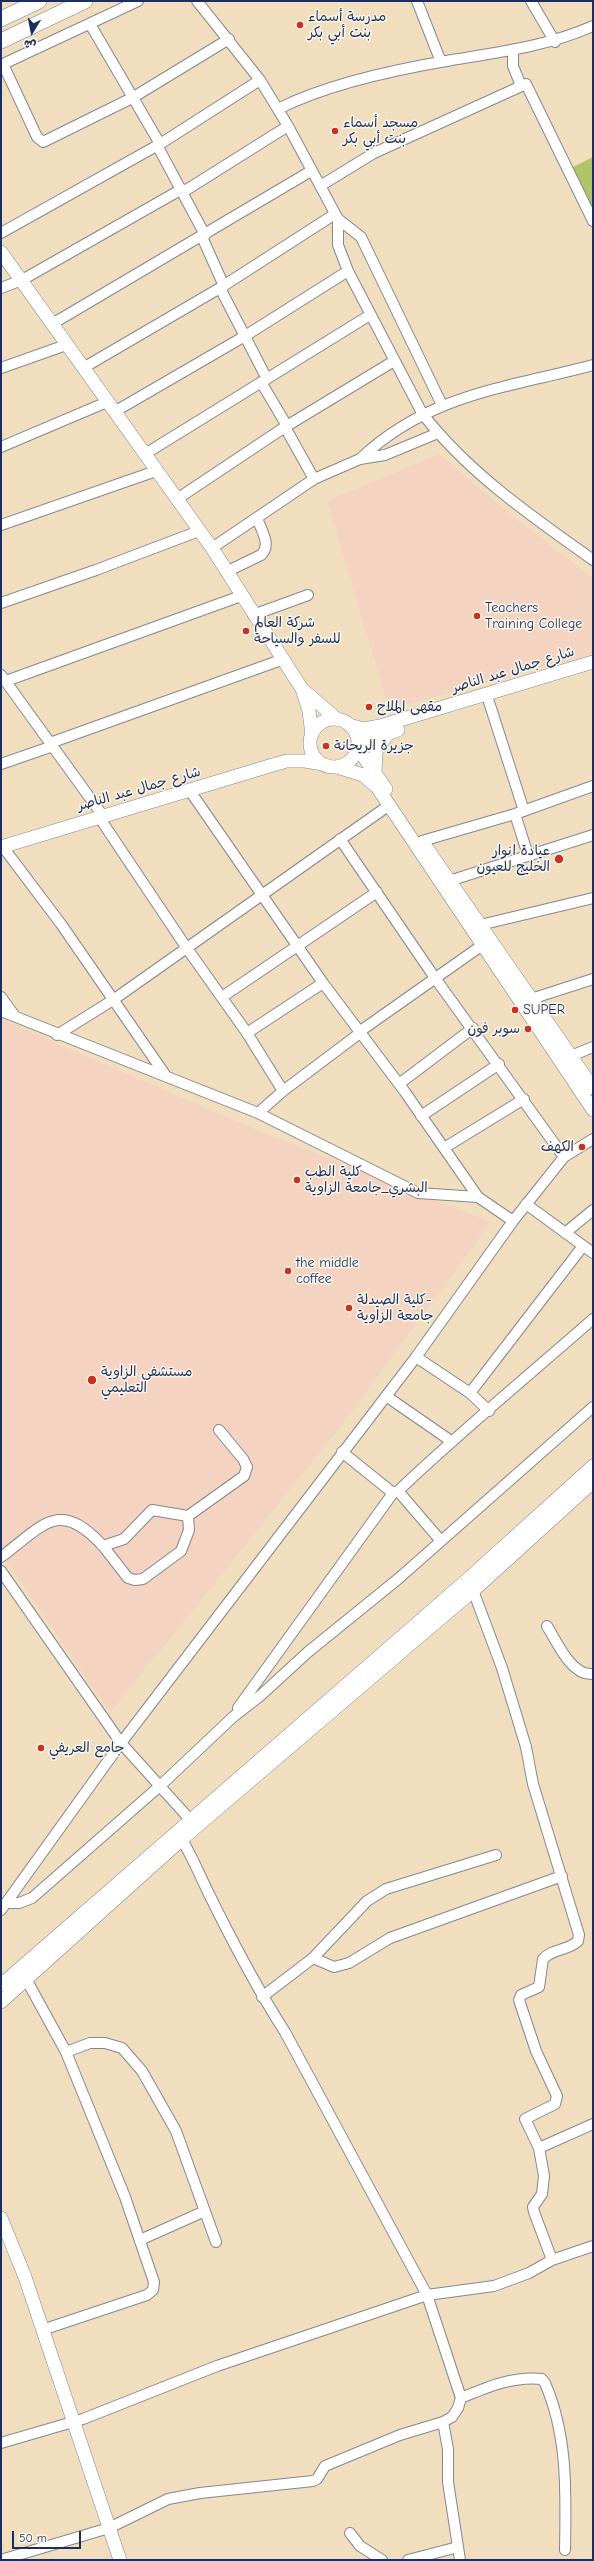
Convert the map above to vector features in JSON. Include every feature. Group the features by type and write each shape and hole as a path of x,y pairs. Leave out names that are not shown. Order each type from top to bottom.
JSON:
{"highway":[{"path":"1,19 38,1"},
{"path":"1,41 85,1"}],"main road":[{"path":"1,252 212,548 253,615 302,688 344,723 356,736 357,745 352,759 337,767"},
{"name":"شارع جمال عبد الناصر","path":"344,723 364,729 380,726 593,662"},
{"name":"شارع جمال عبد الناصر","path":"357,745 388,733 593,670"},
{"path":"302,688 309,711 313,754 323,764 354,771 370,781 593,1110"},
{"path":"311,737 322,723 344,723"},
{"path":"375,772 376,751 388,733"},
{"name":"شارع جمال عبد الناصر","path":"2,847 286,761 300,752 311,737"},
{"path":"357,745 449,881 593,1088"},
{"name":"شارع جمال عبد الناصر","path":"286,761 305,761 323,764"},
{"path":"471,1585 593,1466"},
{"path":"1,1985 179,1836 593,1482"},
{"path":"1,2002 179,1836"},
{"path":"1,2218 25,2277 72,2423 120,2560"}],"street":[{"path":"138,1 2,64 40,142 98,116 132,98 229,39"},
{"path":"197,1 229,39 260,80 288,126 336,217 338,245 348,271 422,413 438,433 502,492 593,560"},
{"path":"417,1 441,62"},
{"path":"532,1 555,42"},
{"path":"90,24 159,144 203,236 222,287 264,381 286,427 314,479"},
{"path":"278,109 316,93 441,62 555,42 593,26"},
{"path":"513,50 513,66 521,86"},
{"path":"1,233 159,144 260,80"},
{"path":"320,186 374,153 526,84 593,221"},
{"path":"1,288 22,280 182,191 288,126"},
{"path":"52,324 311,171"},
{"path":"83,368 222,287 336,217"},
{"path":"336,217 361,237 442,404"},
{"path":"1,447 111,407 245,336 348,271"},
{"path":"145,454 370,315"},
{"path":"1,368 66,345"},
{"path":"176,499 286,427 394,361"},
{"path":"360,459 389,434 422,413 442,404 593,365"},
{"path":"212,548 314,479 360,459 384,455 438,433"},
{"path":"1,525 156,471"},
{"path":"226,572 261,555 266,551 267,545 257,518"},
{"path":"1,603 199,531"},
{"path":"253,615 308,595"},
{"path":"241,596 4,682 52,744 101,816 186,947 248,1033 283,1091"},
{"path":"1,764 282,660"},
{"path":"489,702 519,812 528,854"},
{"path":"422,841 519,812 593,786"},
{"path":"190,791 323,983 398,1084 478,1197 513,1221"},
{"path":"58,1035 112,1000 340,838 388,806"},
{"path":"449,881 528,854 593,835"},
{"path":"340,838 435,978 499,1064 564,1157"},
{"path":"2,847 61,924 112,1000 167,1076"},
{"path":"222,997 377,892"},
{"path":"480,925 593,898"},
{"path":"258,1113 283,1091 360,1032 481,946"},
{"path":"531,999 593,979"},
{"path":"248,1033 323,983"},
{"path":"1,997 15,1016"},
{"path":"1,1011 58,1035 167,1076 258,1113 418,1193 478,1197"},
{"path":"398,1084 473,1028"},
{"path":"571,1056 593,1047"},
{"path":"421,1116 499,1064"},
{"path":"444,1148 524,1099"},
{"path":"4,1907 121,1743 416,1357 526,1204 564,1157 593,1139"},
{"path":"526,1204 593,1253"},
{"path":"565,1233 593,1210"},
{"path":"470,1393 583,1246"},
{"path":"232,1717 395,1492 451,1441 489,1411 593,1319"},
{"path":"416,1357 470,1393 489,1411"},
{"path":"386,1396 451,1441"},
{"path":"4,1907 32,1898 161,1785 232,1717 260,1696 308,1652 441,1541 593,1407"},
{"path":"103,1546 124,1539 152,1510 188,1516 244,1476 247,1467 243,1459 219,1430"},
{"path":"342,1452 395,1492 441,1541"},
{"path":"1,1557 55,1519 72,1520 82,1525 103,1546 128,1578 135,1580 143,1579 181,1551 188,1530 188,1516"},
{"path":"1,1571 121,1743 161,1785 194,1823"},
{"path":"471,1585 526,1747 533,1784 578,1928 578,1941 574,1945 547,1954 543,1959 539,1987 521,1994 519,2000 536,2050 557,2096 554,2104 525,2119 539,2148 544,2176 544,2188 533,2207 552,2260"},
{"path":"548,1626 571,1663 587,1675 593,1674"},
{"path":"1,2560 24,2557 109,2528 168,2499 200,2493 313,2481 318,2479 325,2466 400,2435 443,2422 452,2417 458,2408 461,2398 427,2295 285,2032 262,1997 179,1836"},
{"path":"262,1997 313,1958 367,1901 386,1889 496,1854"},
{"path":"313,1958 334,1966 349,1963 390,1938 562,1876"},
{"path":"26,1979 66,2052 125,2197 154,2282 153,2290 147,2295 42,2330"},
{"path":"66,2052 90,2043 105,2043 122,2048 142,2071 176,2131 216,2242"},
{"path":"539,2148 593,2124"},
{"path":"140,2240 205,2211"},
{"path":"1,2443 72,2423 218,2366 427,2295 494,2286 529,2273 552,2260 592,2249"},
{"path":"461,2398 492,2384 534,2378 542,2379 559,2421 566,2476 565,2550"},
{"path":"443,2422 448,2449 448,2482 460,2560"},
{"path":"350,2533 360,2546 382,2560"},
{"path":"408,2560 458,2547"}],"shaded area":[{"name":"Teachers Training College","path":"439,454 512,516 593,578 593,654 389,709 327,501"},
{"name":"مستشفى الزاوية التعليمي","path":"1,1019 259,1131 491,1222 342,1425 110,1713 1,1553"}],"green space":[{"path":"593,157 593,217 569,169"}],"place":[{"name":"مدرسة أسماء بنت أبي بكر","path":"300,25"},
{"name":"مسجد أسماء بنت أبي بكر","path":"335,131"},
{"name":"Teachers Training College","path":"477,616"},
{"name":"شركة العالم للسفر والسياحة","path":"246,631"},
{"name":"مقهى الملاح","path":"369,707"},
{"name":"جزيرة الريحانة","path":"326,746"},
{"name":"عيادة انوار الخليج للعيون","path":"559,859"},
{"name":"SUPER","path":"515,1010"},
{"name":"سوبر فون","path":"528,1029"},
{"name":"الكهف","path":"582,1147"},
{"name":"كلية الطب البشري_جامعة الزاوية","path":"297,1180"},
{"name":"the middle coffee","path":"288,1271"},
{"name":"كلية الصيدلة- جامعة الزاوية","path":"349,1308"},
{"name":"مستشفى الزاوية التعليمي","path":"92,1380"},
{"name":"جامع العريفي","path":"41,1748"}]}
